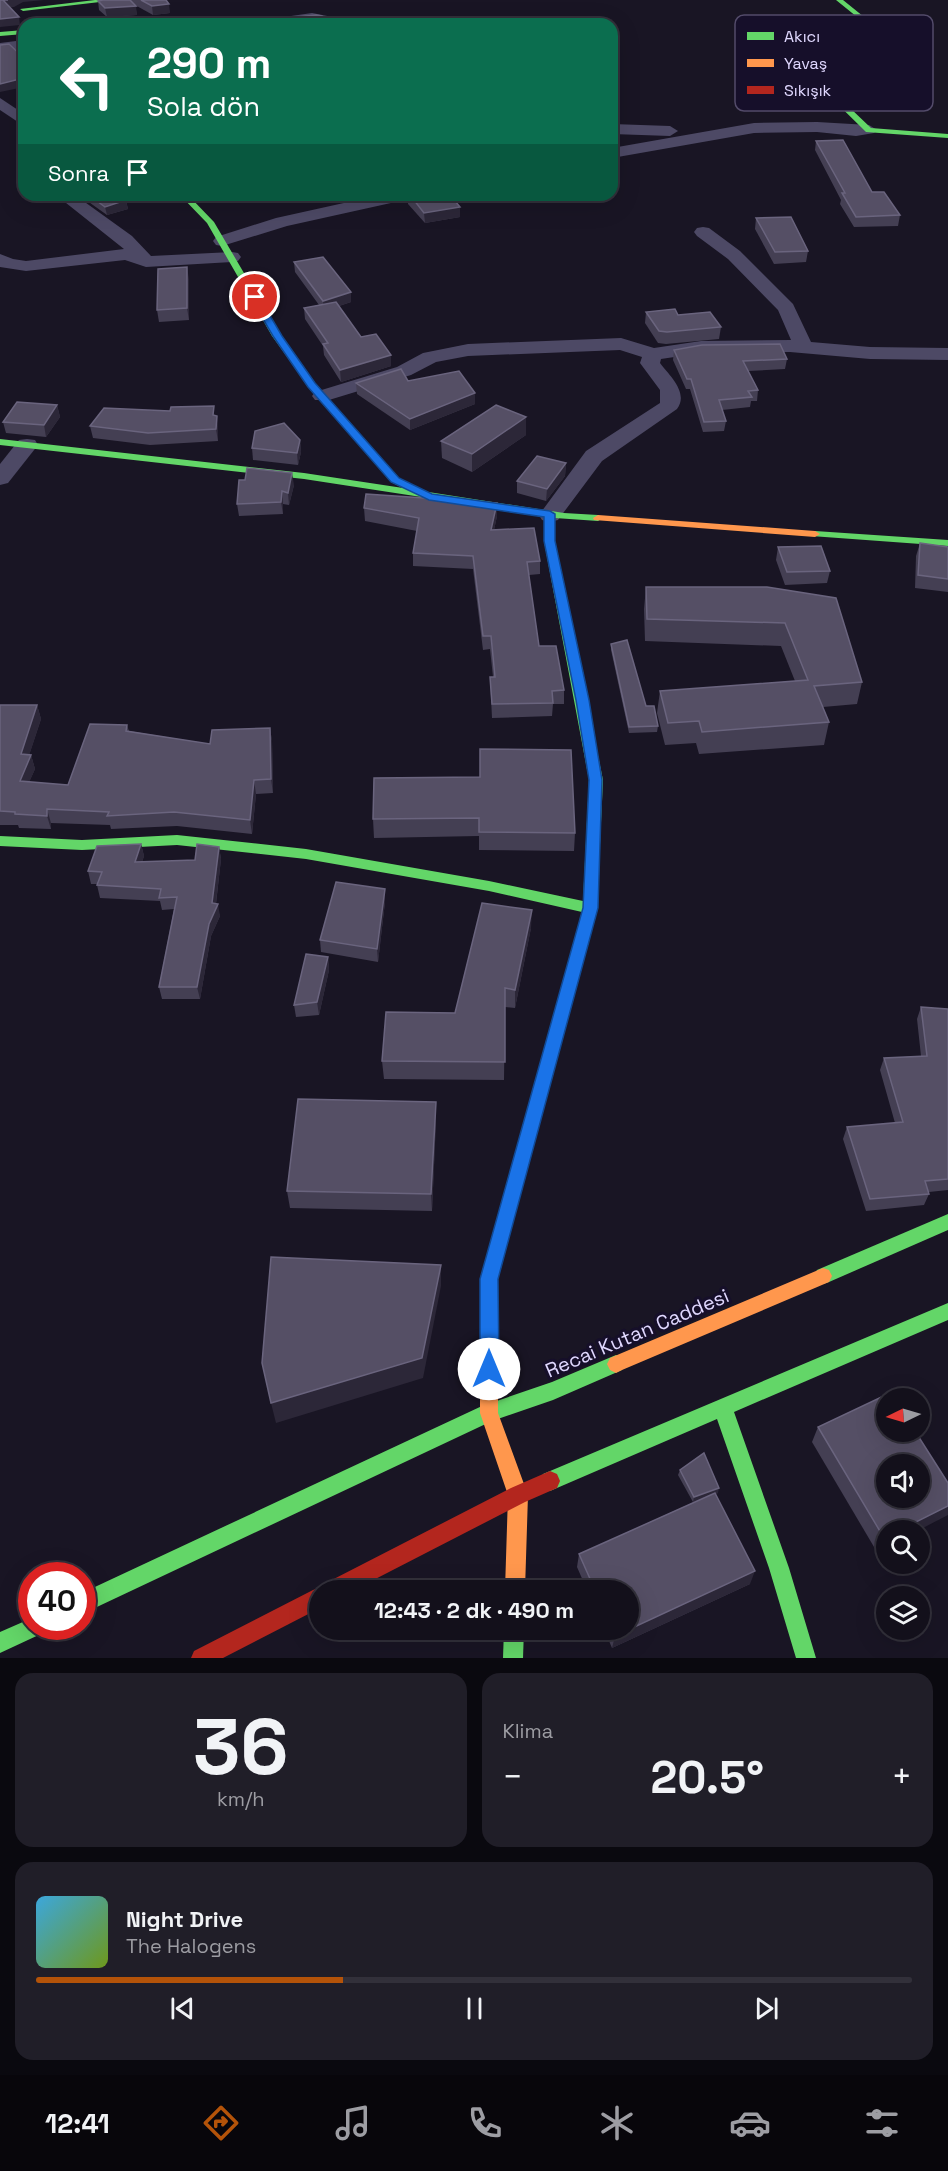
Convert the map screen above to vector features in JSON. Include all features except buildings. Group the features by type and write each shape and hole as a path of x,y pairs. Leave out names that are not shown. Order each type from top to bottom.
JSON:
{"street":[{"path":"19,4 114,0"},
{"path":"839,0 858,15"},
{"path":"19,4 31,18"},
{"path":"0,34 18,32"},
{"path":"0,47 18,45"},
{"path":"0,103 18,116"},
{"path":"850,111 869,129"},
{"path":"618,152 754,128 818,127 856,131 869,129 948,136"},
{"path":"618,129 720,134"},
{"path":"72,201 126,240 146,262"},
{"path":"190,201 210,222 278,336 322,396 395,480 429,497"},
{"path":"222,240 282,222 376,201"},
{"path":"704,232 734,255 786,308 804,347"},
{"path":"0,259 8,264 26,266 127,254 146,262 232,257"},
{"path":"322,396 404,372 430,357 468,350 621,344 653,354 701,347 804,347 870,353 948,354"},
{"path":"515,1580 518,1495 489,1413 489,1279 590,908 596,780 549,541 550,514 594,456 670,405 670,390 650,363 653,354"},
{"path":"0,442 304,476 550,514 948,543"},
{"path":"0,478 27,445"},
{"path":"0,841 82,845 177,840 295,853 489,886 590,908"},
{"name":"Recai Kutan Caddesi","path":"96,1597 489,1413 554,1390 948,1222"},
{"path":"352,1580 518,1495 948,1311"},
{"path":"723,1408 806,1658"},
{"path":"201,1658 309,1603"},
{"path":"0,1643 18,1634"},
{"path":"513,1658 514,1640"}],"traffic: fast":[{"path":"23,9 114,0"},
{"path":"839,0 858,15"},
{"path":"0,34 18,32"},
{"path":"849,111 869,130 948,136"},
{"path":"190,201 210,222 277,336 312,385 395,480 417,491"},
{"path":"0,442 304,476 564,516 598,518"},
{"path":"515,1185 590,908 596,780 549,541 550,515"},
{"path":"815,534 948,543"},
{"path":"0,841 82,845 177,840 306,854 489,886 590,908"},
{"path":"823,1276 948,1222"},
{"path":"550,1481 948,1311"},
{"path":"96,1597 489,1413 553,1391 616,1364"},
{"path":"723,1408 779,1568 806,1658"},
{"path":"0,1643 18,1634"},
{"path":"513,1658 514,1640"}],"traffic: slow":[{"path":"598,518 815,534"},
{"path":"515,1185 489,1279 489,1413 518,1495 515,1580"},
{"path":"616,1364 823,1276"}],"traffic: jam":[{"path":"352,1580 518,1495 550,1481"},
{"path":"201,1658 309,1603"}],"route":[{"path":"255,297 278,336 312,385 395,480 429,497 550,514 549,541 596,780 590,908 489,1279 489,1369"}]}
